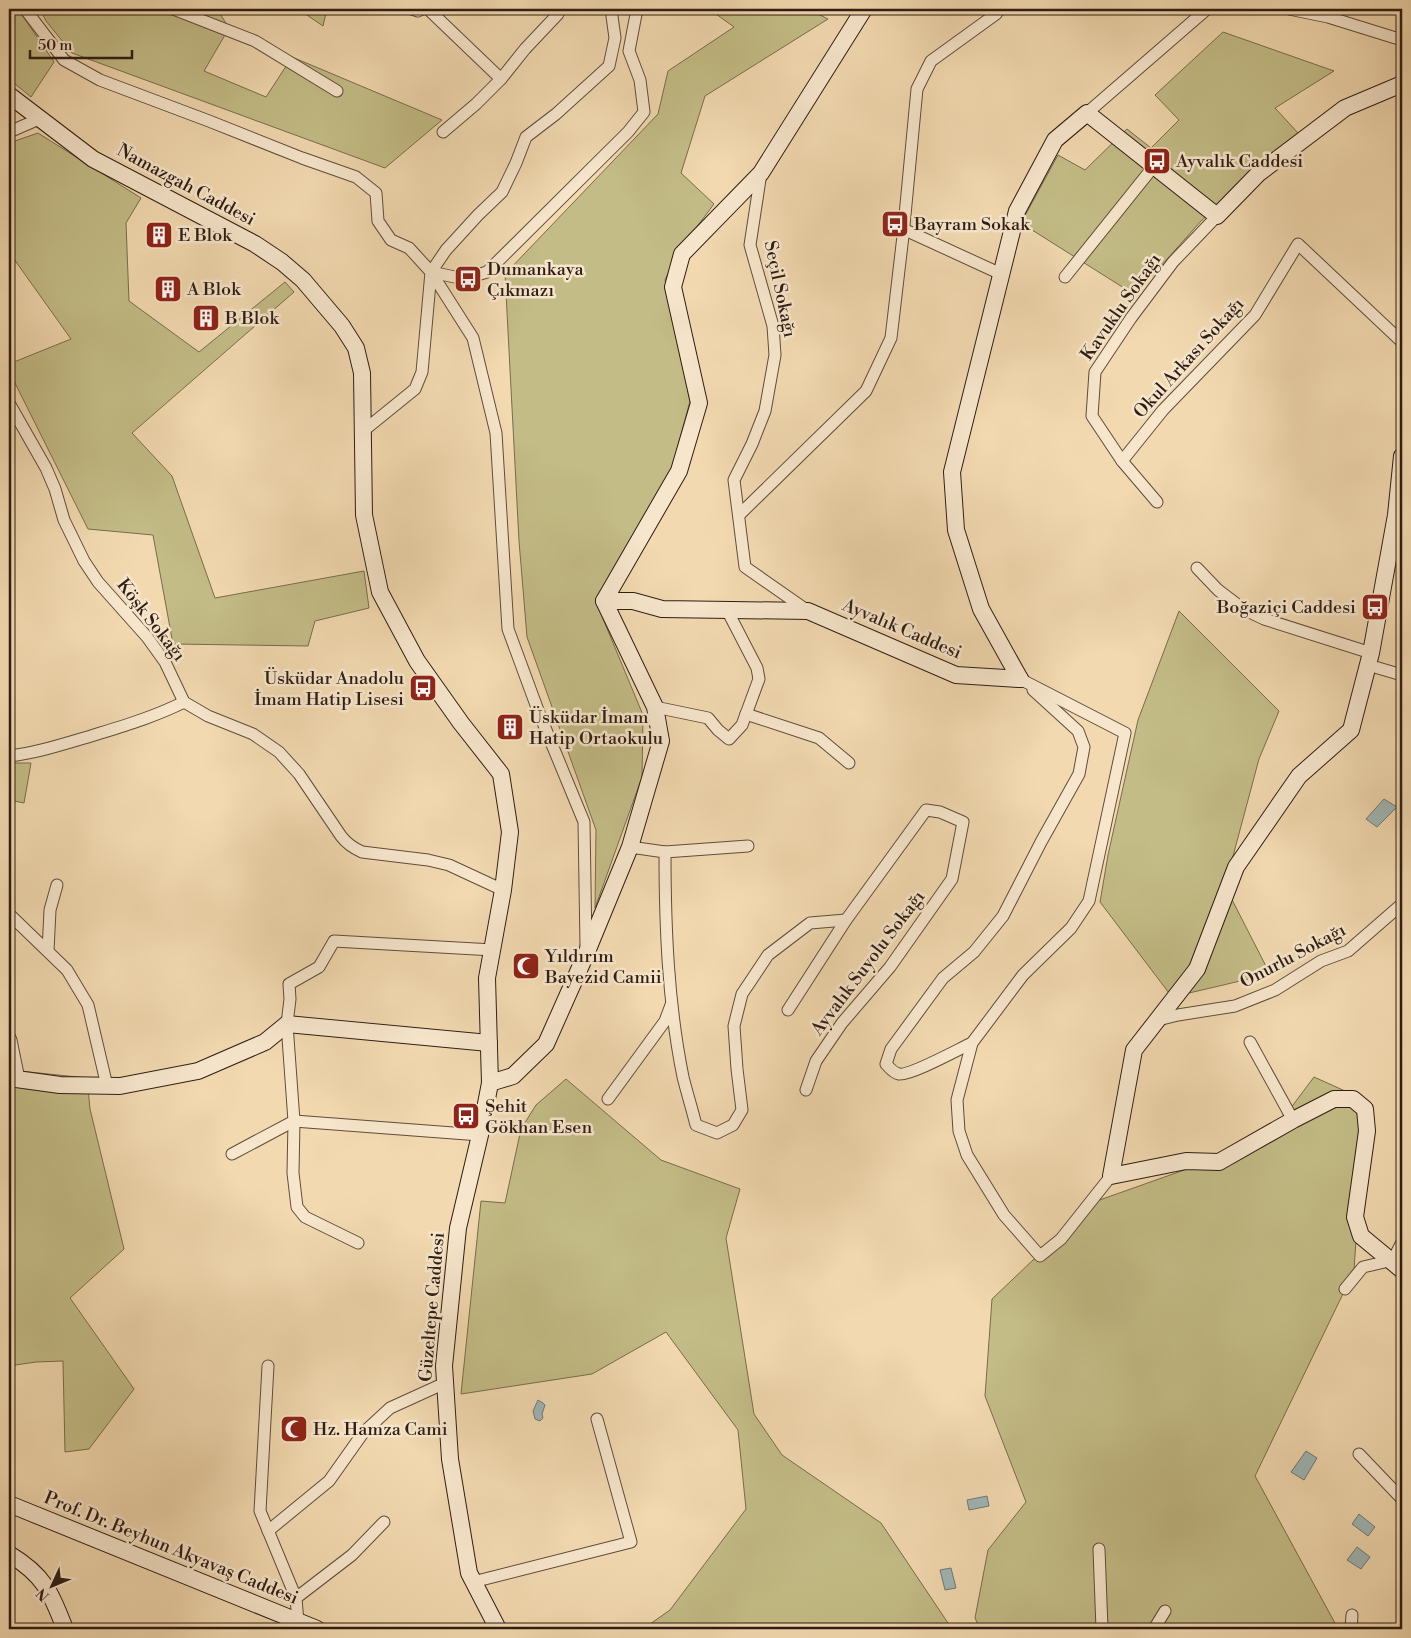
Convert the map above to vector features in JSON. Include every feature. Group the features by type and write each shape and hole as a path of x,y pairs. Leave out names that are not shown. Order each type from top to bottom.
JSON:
{"street":[{"path":"25,9 64,60 100,80 356,177 376,192 378,221 392,240 409,248 431,272 474,338 496,433 508,629 539,713 584,822 586,954"},
{"path":"173,9 255,41 337,91"},
{"path":"412,9 418,11 422,9"},
{"path":"428,9 501,79"},
{"path":"443,132 476,104 501,79 525,49 558,14 558,9"},
{"path":"362,432 415,389 422,372 431,272 446,250 502,192 526,137 556,114 609,66 615,38 611,9"},
{"path":"431,272 464,278 487,272 628,132 644,112 640,80 629,52 637,9"},
{"path":"490,1083 513,1076 546,1044 630,847 661,741 655,708 604,601 679,471 699,403 673,287 682,254 761,173 864,9"},
{"path":"739,515 866,390 891,338 916,89 931,61 996,14 1000,9"},
{"path":"972,1043 910,1072 899,1074 892,1071 886,1064 891,1050 943,978 974,952 1003,916 1079,774 1084,747 1078,732 1020,678 981,609 956,530 952,472 1017,210 1055,140 1207,9"},
{"path":"1289,9 1328,16 1402,40"},
{"path":"615,38 631,40"},
{"path":"1087,113 1217,216 1259,173 1345,108 1402,84"},
{"name":"Namazgah Caddesi","path":"9,95 93,159 255,244 282,262 303,280 342,326 356,348 362,373 364,515 380,592 417,662 501,774 510,832 503,890"},
{"path":"9,132 39,119"},
{"path":"1065,277 1154,166"},
{"name":"Seçil Sokağı","path":"761,173 750,245 773,326 775,355 765,411 752,444 734,480 745,568 808,611"},
{"name":"Kavuklu Sokağı","path":"1157,502 1122,461 1092,416 1095,372 1131,318 1173,262 1217,216"},
{"path":"903,229 1001,274"},
{"name":"Okul Arkası Sokağı","path":"1122,461 1163,410 1255,315 1298,244 1402,342"},
{"name":"Köşk Sokağı","path":"9,403 46,468 55,489 64,520 84,561 98,582 147,637 166,662 184,702"},
{"path":"1020,678 1125,733 1090,901 1071,928 1023,975 972,1043 957,1100 959,1131 967,1155 1004,1214 1040,1256 1061,1239 1111,1176 1134,1050 1197,969 1236,867 1299,776 1351,730 1370,659 1399,516 1402,456"},
{"path":"1197,568 1218,590 1243,609 1264,619 1370,659 1402,675"},
{"name":"Ayvalık Caddesi","path":"604,601 633,601 662,609 808,611 956,675 1020,678"},
{"path":"655,708 708,718 718,730 730,738 742,725 759,679 757,668 726,610"},
{"path":"9,756 50,748 158,715 184,702 208,716 253,734 279,752 299,774 341,836 355,849 362,852 428,860 449,865 503,890"},
{"path":"746,714 819,738 849,763"},
{"name":"Ayvalık Suyolu Sokağı","path":"788,1010 846,920 926,810 940,812 963,822 952,879 890,967 837,1031 816,1061 806,1090"},
{"path":"630,847 665,852 748,846"},
{"path":"665,852 665,925 672,1003 683,1077 696,1125 717,1133 733,1125 742,1110 734,1026 742,994 768,955 810,923 846,920"},
{"path":"48,951 50,910 57,886"},
{"name":"Güzeltepe Caddesi","path":"498,1629 469,1574 450,1459 444,1366 458,1228 490,1083 487,978 503,890"},
{"name":"Onurlu Sokağı","path":"1158,1020 1235,1006 1275,990 1320,961 1348,951 1402,904"},
{"path":"9,914 67,970 88,1005 107,1086"},
{"path":"358,1243 305,1217 297,1207 293,1173 294,1121 287,1024 290,999 289,984 319,967 334,941 493,950"},
{"path":"608,1099 665,1022 672,1003"},
{"path":"9,1036 12,1040 14,1079 60,1085 107,1086 120,1086 198,1071 265,1042 287,1024 489,1043"},
{"path":"1250,1042 1293,1120"},
{"path":"1111,1176 1186,1161 1219,1162 1334,1099 1353,1099 1365,1109 1366,1131 1355,1217 1362,1236 1397,1265"},
{"path":"232,1154 294,1121 480,1135"},
{"path":"1397,1265 1402,1242"},
{"path":"1345,1289 1363,1267 1397,1265"},
{"path":"268,1366 260,1511 296,1598 298,1622"},
{"path":"268,1531 329,1481 363,1433 390,1408 445,1383"},
{"path":"473,1582 631,1542 597,1419"},
{"path":"1359,1454 1402,1499"},
{"name":"Prof. Dr. Beyhun Akyavaş Caddesi","path":"9,1504 317,1629"},
{"path":"296,1598 352,1555 384,1522"},
{"path":"1099,1549 1102,1629"},
{"path":"9,1554 35,1573 53,1598 65,1629"},
{"path":"1154,1629 1165,1612"},
{"path":"1351,1629 1352,1615"}],"shaded area":[{"path":"9,9 18,9 54,62 31,97 9,79"},
{"path":"40,9 217,9 229,28 204,71 266,97 292,57 442,120 385,168 72,53 46,21"},
{"path":"298,9 327,9 323,26"},
{"path":"709,9 808,9 828,19 705,96 681,173 714,204 677,253 665,280 690,401 672,468 596,602 643,715 642,777 595,908 596,830 527,637 519,541 505,274 658,114 668,71 734,27"},
{"path":"1223,32 1334,71 1275,108 1299,134 1201,221 1135,295 1021,223 1058,155 1085,170 1127,129 1151,148 1179,120 1155,95"},
{"path":"38,133 141,198 126,223 129,301 199,352 285,282 294,292 132,433 172,476 215,598 364,571 369,608 315,621 308,646 173,644 153,535 88,529 9,371 9,364 71,339 9,252 9,143"},
{"path":"1179,611 1279,711 1259,759 1225,886 1270,974 1172,997 1100,902 1108,855 1138,720"},
{"path":"9,763 31,763 24,803 9,800"},
{"path":"10,1070 87,1078 90,1109 124,1249 70,1298 134,1389 89,1449 65,1452 63,1361 9,1366"},
{"path":"1314,1077 1365,1100 1354,1271 1255,1476 1336,1625 1333,1629 980,1629 975,1618 988,1550 1026,1502 985,1396 992,1299 1094,1202 1266,1141"},
{"path":"566,1079 661,1160 740,1189 726,1238 754,1414 782,1455 881,1523 952,1629 643,1629 670,1610 746,1509 738,1430 666,1332 592,1374 461,1394 481,1201 505,1203 521,1129 536,1105"}],"water":[{"path":"1384,799 1397,807 1377,827 1366,819"},
{"path":"538,1400 545,1405 542,1414 543,1418 540,1421 535,1419 533,1411"},
{"path":"1306,1451 1317,1458 1304,1480 1291,1472"},
{"path":"987,1496 989,1506 969,1510 967,1500"},
{"path":"1359,1514 1375,1527 1368,1536 1352,1524"},
{"path":"1357,1547 1370,1557 1361,1569 1347,1560"},
{"path":"951,1568 956,1588 945,1590 940,1570"}],"place":[{"name":"Ayvalık Caddesi","path":"1157,161"},
{"name":"Bayram Sokak","path":"895,224"},
{"name":"E Blok","path":"159,235"},
{"name":"Dumankaya Çıkmazı","path":"468,279"},
{"name":"A Blok","path":"168,289"},
{"name":"B Blok","path":"206,318"},
{"name":"Boğaziçi Caddesi","path":"1375,607"},
{"name":"Üsküdar Anadolu İmam Hatip Lisesi","path":"423,688"},
{"name":"Üsküdar İmam Hatip Ortaokulu","path":"510,727"},
{"name":"Yıldırım Bayezid Camii","path":"526,966"},
{"name":"Şehit Gökhan Esen","path":"466,1116"},
{"name":"Hz. Hamza Cami","path":"294,1429"}]}
